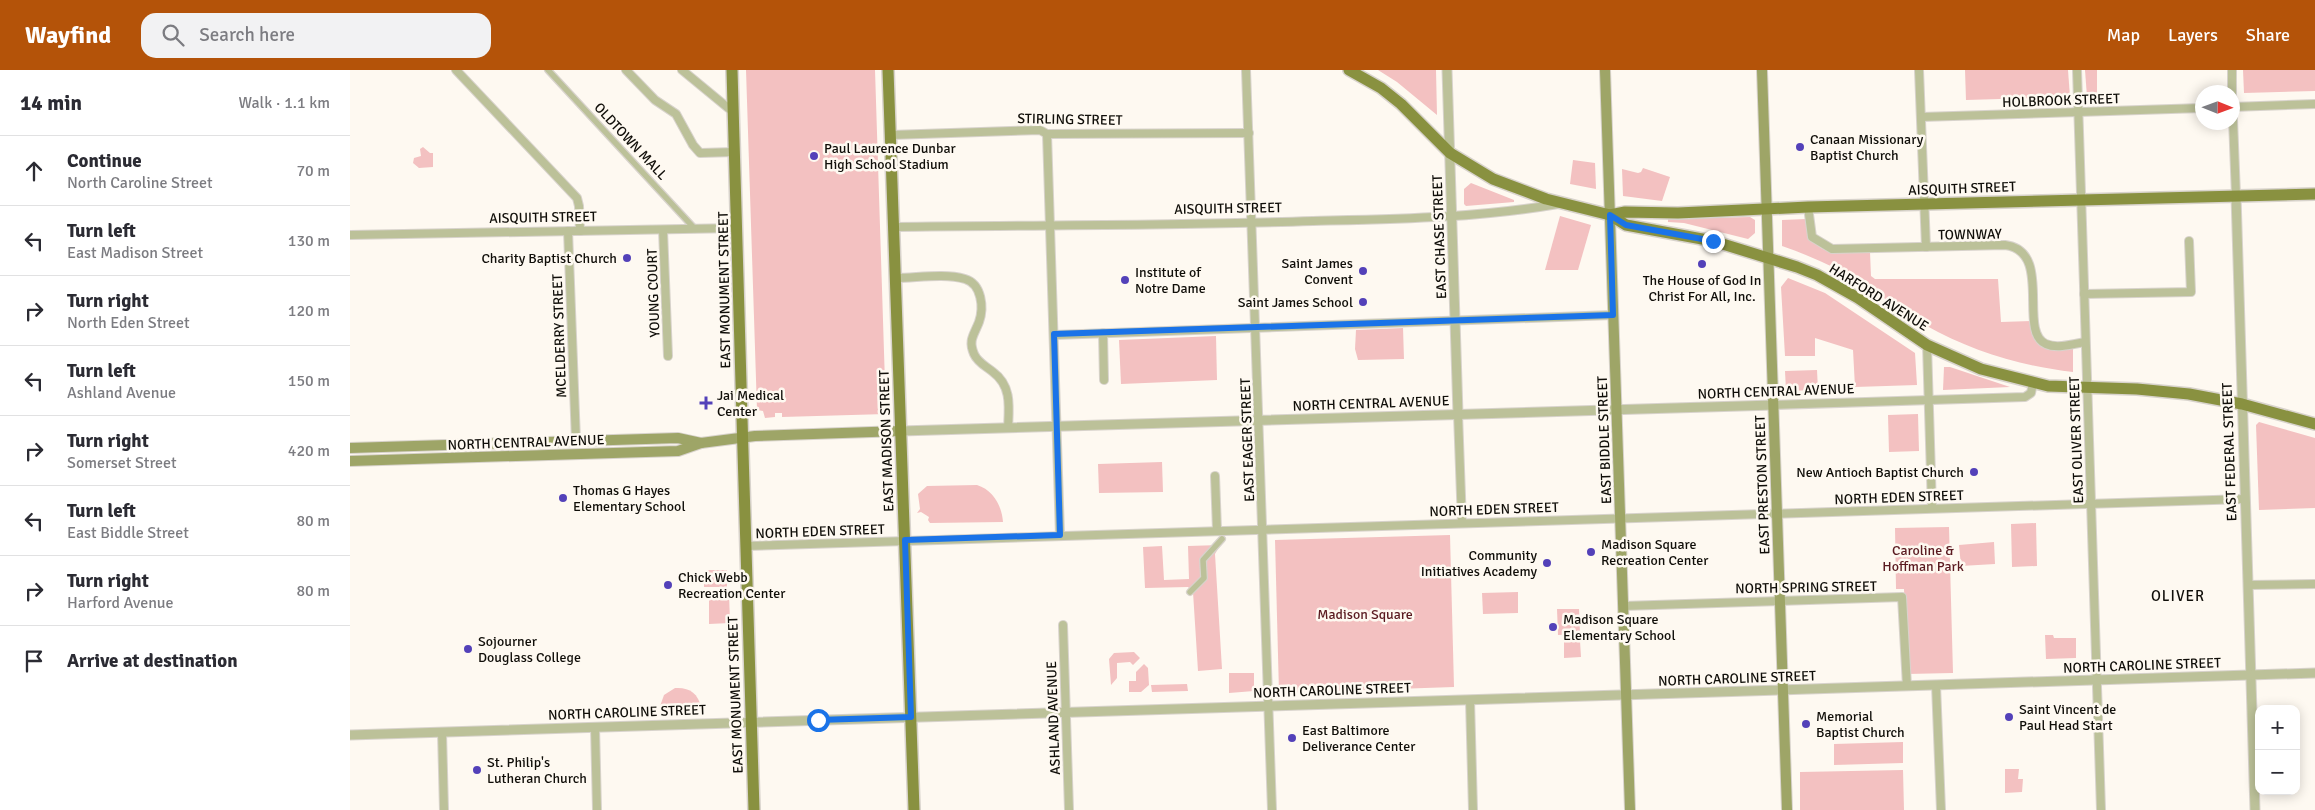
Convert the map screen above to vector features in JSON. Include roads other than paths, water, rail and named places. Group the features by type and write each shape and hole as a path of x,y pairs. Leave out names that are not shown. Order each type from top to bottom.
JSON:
{"main road":[{"name":"EAST MONUMENT STREET","path":"732,70 741,439 754,810"},
{"name":"EAST MADISON STREET","path":"888,70 914,810"},
{"name":"HARFORD AVENUE","path":"1349,70 1381,88 1401,104 1450,153 1493,179 1562,203 1610,215 1626,225 1688,235 1768,257 1810,272 1837,286 1927,345 1981,368 2032,383 2067,388 2166,391 2242,404 2315,424"},
{"name":"EAST BIDDLE STREET","path":"1605,70 1630,810"},
{"name":"EAST PRESTON STREET","path":"1762,70 1786,810"},
{"name":"AISQUITH STREET","path":"1610,215 1625,212 1678,213 1767,208 2315,194"},
{"name":"NORTH CENTRAL AVENUE","path":"350,461 678,451 701,444 755,436 901,431"},
{"name":"NORTH CENTRAL AVENUE","path":"350,448 678,438 701,444"},
{"path":"605,440 605,454"}],"street":[{"path":"456,70 577,198 580,231"},
{"name":"OLDTOWN MALL","path":"548,70 695,229"},
{"path":"626,70 656,100 676,114 683,123 693,145 700,153 735,152"},
{"path":"682,70 733,112"},
{"name":"EAST EAGER STREET","path":"1246,70 1272,810"},
{"name":"EAST CHASE STREET","path":"1447,70 1462,523"},
{"path":"1919,70 1926,247"},
{"name":"EAST OLIVER STREET","path":"2077,70 2101,810"},
{"name":"EAST FEDERAL STREET","path":"2232,70 2232,85"},
{"path":"2240,107 2315,104"},
{"name":"HOLBROOK STREET","path":"1921,117 2195,108"},
{"name":"STIRLING STREET","path":"891,135 1040,130 1047,134 1248,133"},
{"name":"EAST FEDERAL STREET","path":"2234,130 2255,810"},
{"path":"1047,134 1060,535"},
{"name":"AISQUITH STREET","path":"894,227 1252,223 1452,217 1505,212 1562,203"},
{"name":"TOWNWAY","path":"1808,207 1812,237 1832,249 2005,245 2017,248 2024,254 2031,274 2035,330 2040,339 2048,346 2085,342"},
{"name":"AISQUITH STREET","path":"350,235 737,228"},
{"name":"YOUNG COURT","path":"663,230 668,356"},
{"name":"MCELDERRY STREET","path":"568,231 576,441"},
{"path":"2084,294 2191,292 2189,241"},
{"path":"896,278 966,279 972,284 981,298 981,307 978,324 971,336 971,345 980,362 999,376 1007,389 1009,406 1008,428"},
{"path":"1054,334 1613,315"},
{"path":"1103,333 1104,380"},
{"path":"1927,345 1932,508"},
{"name":"NORTH CENTRAL AVENUE","path":"901,431 2025,397 2031,393 2032,383"},
{"path":"1215,476 1216,530"},
{"name":"NORTH EDEN STREET","path":"745,546 2245,499"},
{"path":"1190,592 1204,578 1203,560 1222,538"},
{"path":"2248,585 2315,584"},
{"name":"NORTH SPRING STREET","path":"1623,606 1780,599 1902,597 1907,686"},
{"name":"ASHLAND AVENUE","path":"1063,625 1069,810"},
{"name":"NORTH CAROLINE STREET","path":"350,735 2315,673"},
{"path":"1936,685 1941,810"},
{"path":"1470,700 1473,810"},
{"path":"595,727 597,810"},
{"path":"442,732 444,810"}],"place":[{"name":"Canaan Missionary Baptist Church","path":"1800,147"},
{"name":"Paul Laurence Dunbar High School Stadium","path":"814,156"},
{"name":"Charity Baptist Church","path":"627,258"},
{"name":"The House of God In Christ For All, Inc.","path":"1702,264"},
{"name":"Saint James Convent","path":"1363,271"},
{"name":"Institute of Notre Dame","path":"1125,280"},
{"name":"Saint James School","path":"1363,302"},
{"name":"Jai Medical Center","path":"706,403"},
{"name":"New Antioch Baptist Church","path":"1974,472"},
{"name":"Thomas G Hayes Elementary School","path":"563,498"},
{"name":"Madison Square Recreation Center","path":"1591,552"},
{"name":"Community Initiatives Academy","path":"1547,563"},
{"name":"Chick Webb Recreation Center","path":"668,585"},
{"name":"Madison Square Elementary School","path":"1553,627"},
{"name":"Sojourner Douglass College","path":"468,649"},
{"name":"Saint Vincent de Paul Head Start","path":"2009,717"},
{"name":"Memorial Baptist Church","path":"1806,724"},
{"name":"East Baltimore Deliverance Center","path":"1292,738"},
{"name":"St. Philip's Lutheran Church","path":"477,770"}],"district":[{"name":"OLIVER","path":"2178,596"}],"park label":[{"name":"Caroline & Hoffman Park","path":"1923,558"},
{"name":"Madison Square","path":"1365,614"}]}
